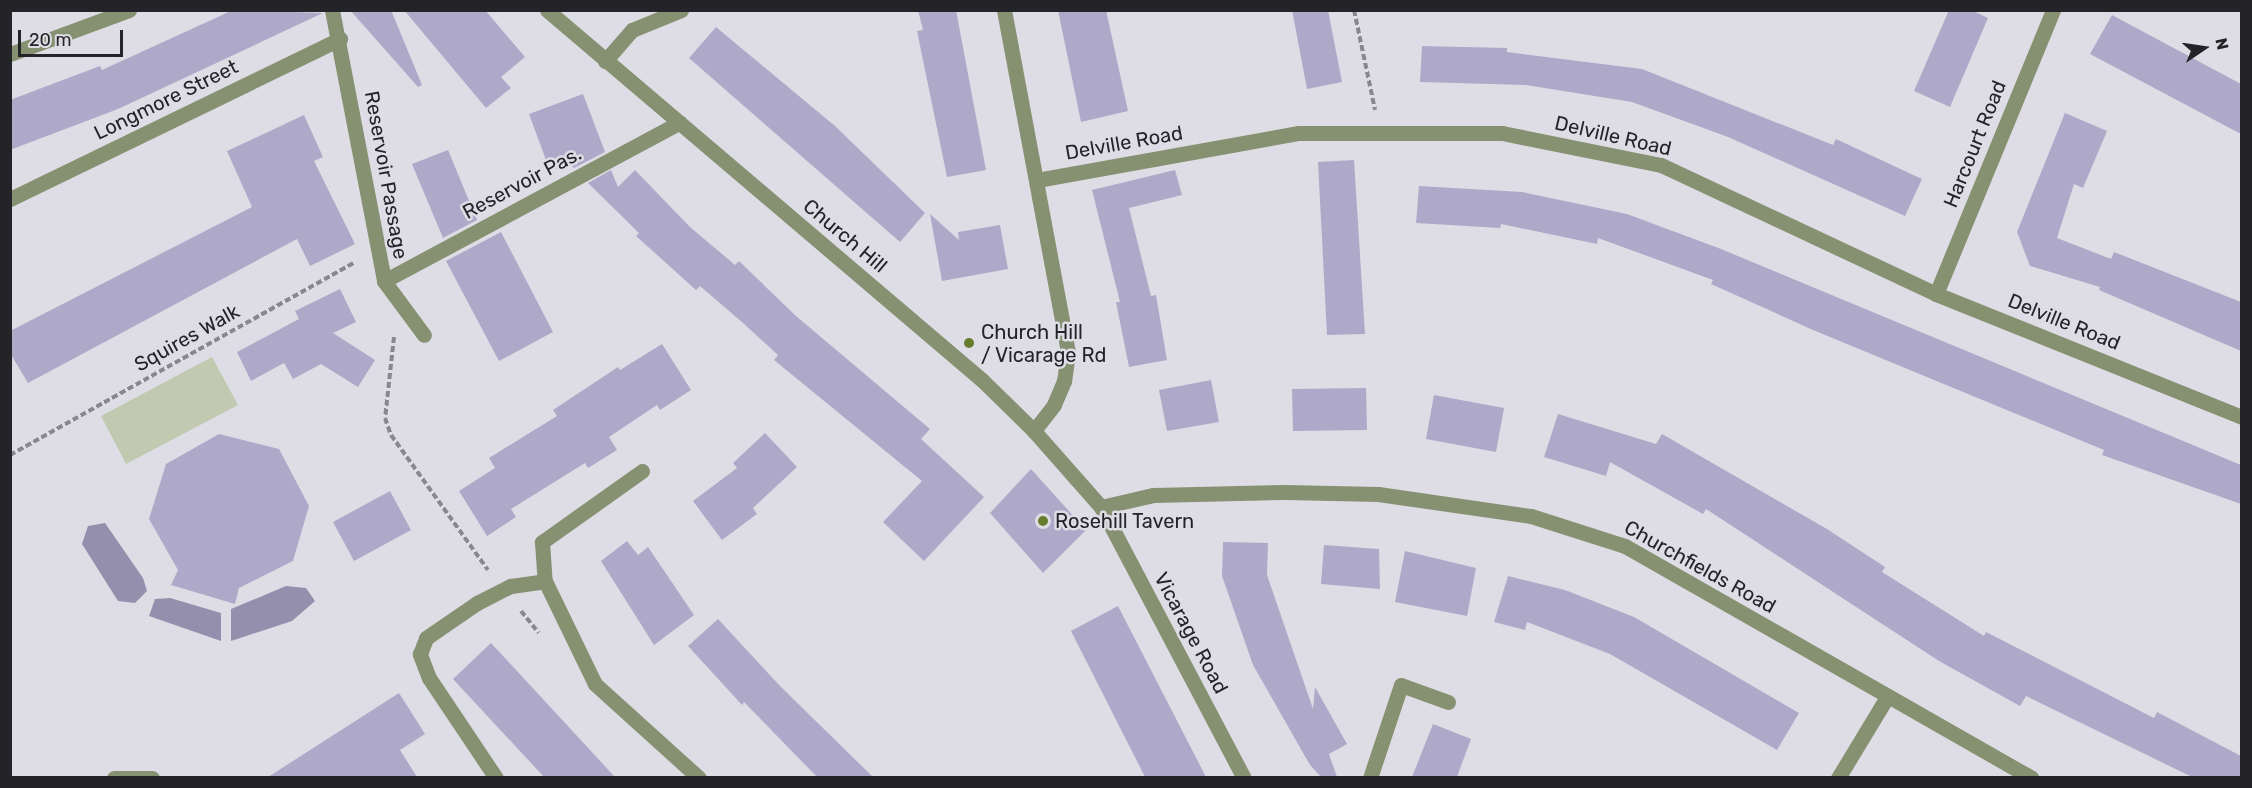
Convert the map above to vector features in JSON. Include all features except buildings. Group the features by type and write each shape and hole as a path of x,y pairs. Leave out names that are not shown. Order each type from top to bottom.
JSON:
{"street":[{"path":"10,54 129,10"},
{"name":"Reservoir Passage","path":"332,10 340,39 384,281 424,335"},
{"name":"Church Hill","path":"547,10 982,380 1035,430 1101,507"},
{"path":"605,61 632,30 681,10"},
{"path":"1004,10 1068,353 1054,405 1035,430"},
{"name":"Harcourt Road","path":"1936,294 2053,10"},
{"name":"Longmore Street","path":"10,199 340,39"},
{"name":"Reservoir Pas.","path":"384,281 679,123"},
{"name":"Delville Road","path":"1037,180 1299,133 1502,133 1661,165 1936,294 2241,417"},
{"path":"642,471 542,542 545,582 595,684 699,777"},
{"name":"Churchfields Road","path":"1101,507 1153,495 1285,492 1378,494 1531,516 1625,546 2031,777"},
{"name":"Vicarage Road","path":"1101,507 1244,777"},
{"path":"496,777 429,678 420,654 426,638 504,590 545,582"},
{"path":"1370,777 1401,686 1448,702"},
{"path":"1838,777 1887,697"},
{"path":"114,777 152,777"}],"path":[{"path":"1354,10 1380,133"},
{"name":"Squires Walk","path":"10,455 379,248"},
{"path":"398,301 385,418 391,435 504,590 548,643"}],"green space":[{"path":"212,357 238,405 126,464 101,416"}],"shaded area":[{"path":"105,523 143,578 147,591 135,603 118,601 82,544 88,526"},
{"path":"286,586 306,588 315,601 292,621 231,641 231,609"},
{"path":"170,598 221,613 221,641 149,616 155,599"}],"place":[{"name":"Church Hill / Vicarage Rd","path":"969,343"},
{"name":"Rosehill Tavern","path":"1043,521"}]}
